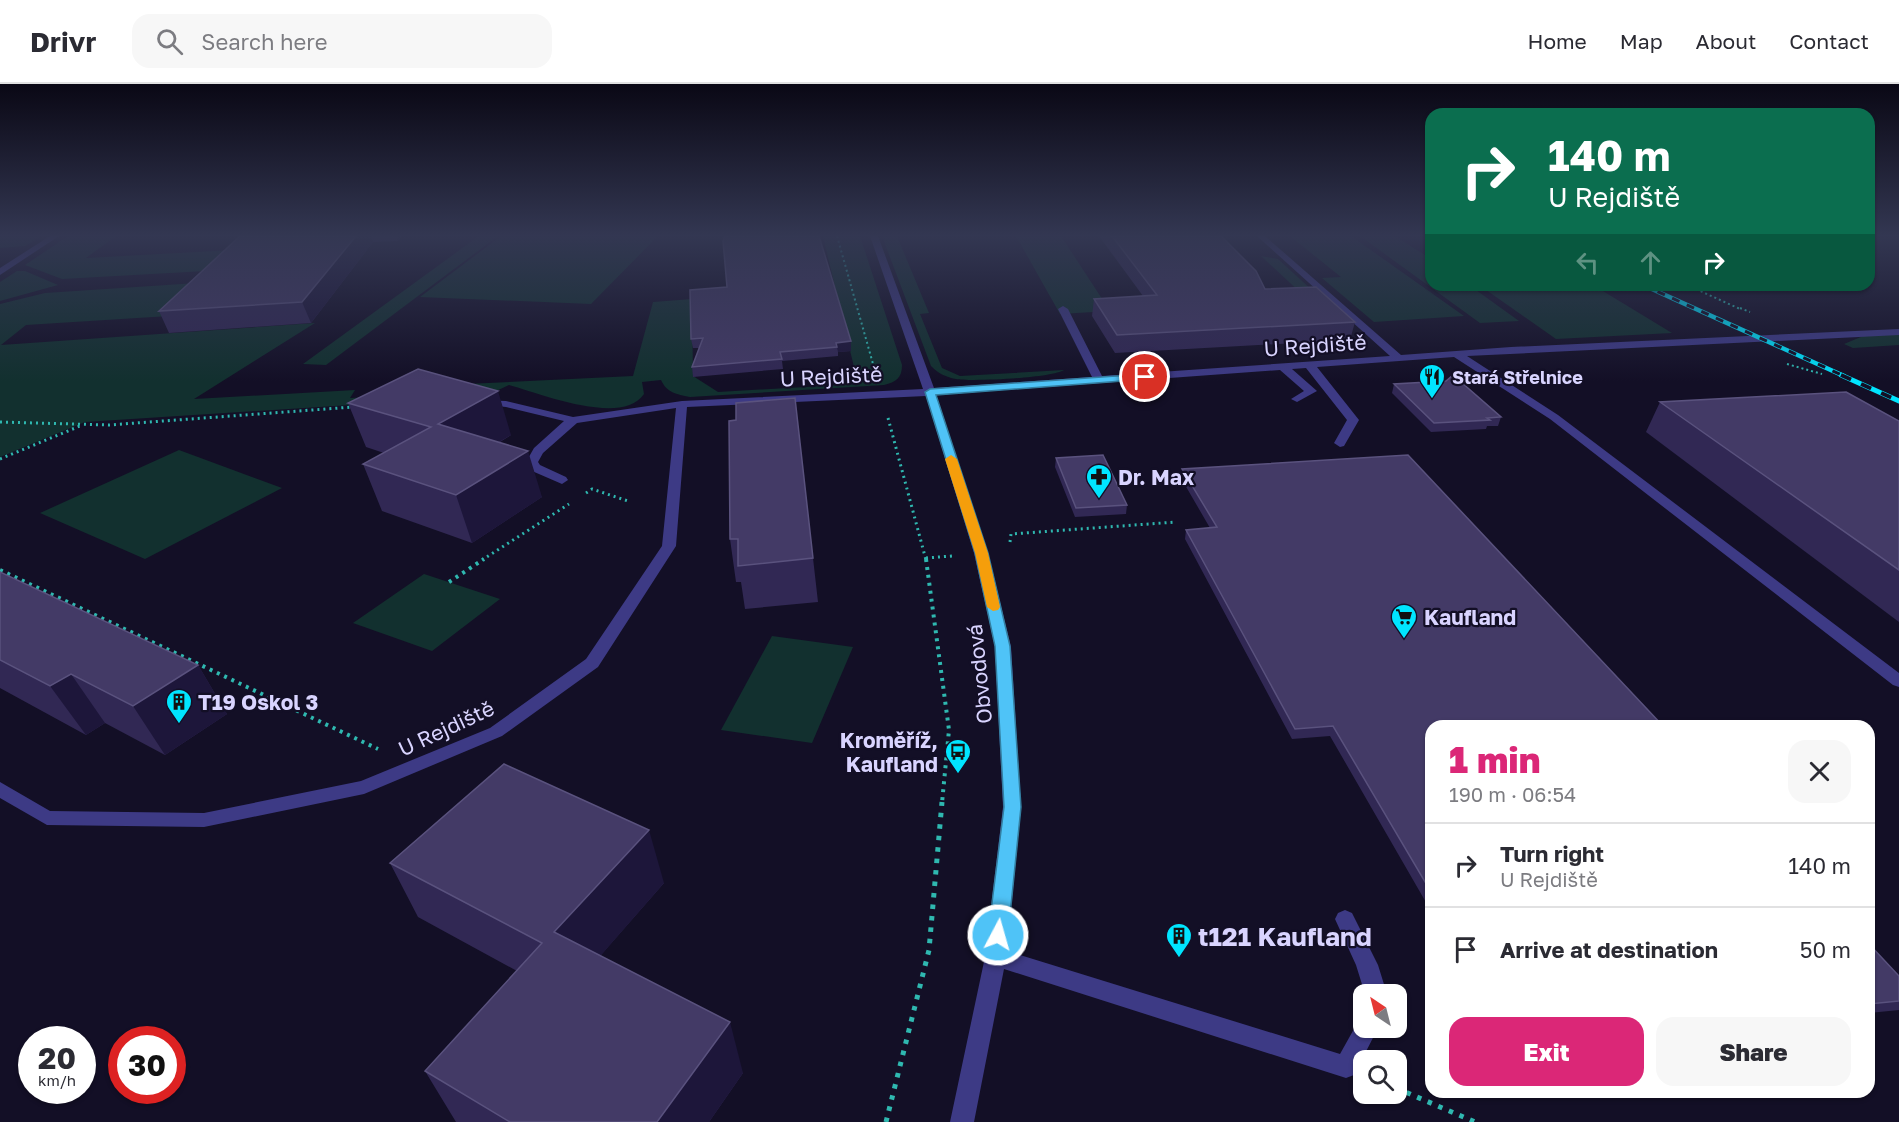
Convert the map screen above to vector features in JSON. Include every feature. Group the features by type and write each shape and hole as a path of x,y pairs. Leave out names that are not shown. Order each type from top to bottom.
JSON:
{"street":[{"name":"Obvodová","path":"891,284 930,392 981,553 1003,646 1012,807 996,957 962,1122"},
{"path":"1316,284 1400,359"},
{"path":"1063,309 1099,381"},
{"name":"U Rejdiště","path":"0,789 47,818 204,820 364,787 496,732 592,663 669,546 682,404 930,392 1521,350 1899,332"},
{"path":"1458,355 1554,417 1899,681"},
{"path":"1310,366 1353,420 1340,443"},
{"path":"1284,368 1311,391 1297,399"},
{"path":"467,401 506,404 573,420 682,404"},
{"path":"562,480 536,468 532,462 538,451 573,420"},
{"path":"1345,919 1367,965 1373,984"},
{"path":"996,957 1346,1066 1361,1038"}],"path":[{"path":"850,284 926,558 949,730 928,950 886,1122"},
{"path":"1702,291 1740,308 1751,327 1776,339"},
{"path":"0,422 109,425 364,407"},
{"path":"0,459 83,425"},
{"path":"583,495 592,489 628,501"},
{"path":"449,582 573,501"},
{"path":"926,558 1008,551 1011,534 1176,522"},
{"path":"0,570 414,766"},
{"path":"1407,1093 1475,1122"}],"green space":[{"path":"0,284 58,285 0,301"},
{"path":"175,284 210,284 185,315 26,325 1,345 315,323 194,399 355,390 350,398 440,394 445,385 633,376 653,302 692,299 693,376 718,392 858,384 834,284 876,284 902,365 898,379 884,385 690,397 669,390 661,380 642,382 644,394 633,403 618,408 580,405 509,385 494,392 459,398 85,422 0,457 0,304 45,293"},
{"path":"412,284 433,284 326,365 303,364"},
{"path":"437,284 610,284 591,304 420,297"},
{"path":"900,284 917,284 929,313 920,314 942,368 960,376 1064,370 1011,379 964,380 945,376 931,366"},
{"path":"1043,284 1093,284 1110,311 1060,314"},
{"path":"1292,284 1306,284 1313,291 1303,295"},
{"path":"1330,284 1419,284 1425,291 1429,291 1464,316 1374,322"},
{"path":"1436,291 1477,291 1519,321 1480,323"},
{"path":"1488,291 1603,291 1672,333 1556,339"},
{"path":"1899,332 1899,345 1853,348 1844,344 1868,334"},
{"path":"179,450 282,488 145,559 40,513"},
{"path":"424,574 500,599 432,651 353,623"},
{"path":"772,636 853,647 812,743 721,730"}],"building":[{"path":"188,284 316,284 302,302 159,311"},
{"path":"727,284 834,284 851,341 836,343 837,347 780,352 782,359 692,367 703,338 691,339 690,290 727,287"},
{"path":"1149,284 1263,284 1265,289 1316,287 1355,322 1117,335 1094,299 1157,295"},
{"path":"418,369 498,391 438,424 528,451 456,495 363,464 431,427 348,403"},
{"path":"1453,375 1501,417 1487,418 1490,420 1434,423 1394,384 1446,381"},
{"path":"1846,392 1899,421 1899,570 1660,402"},
{"path":"795,398 813,558 738,566 738,539 730,539 729,421 736,420 736,403"},
{"path":"1103,455 1127,505 1076,508 1056,458"},
{"name":"Kaufland","path":"1408,455 1657,720 1425,720 1425,882 1333,726 1295,729 1186,530 1217,527 1182,469"},
{"path":"0,572 198,665 133,706 71,674 50,686 0,660"},
{"path":"504,764 649,830 554,932 730,1022 657,1122 510,1122 425,1071 542,943 390,863"},
{"path":"1875,950 1899,976 1899,1001 1875,1003"}],"railway":[{"path":"1656,291 1844,376"},
{"path":"1841,375 1899,401"}],"slow traffic":[{"path":"951,459 981,553 993,607"}],"place":[{"name":"Stará Střelnice","path":"1432,400"},
{"name":"Dr. Max","path":"1099,500"},
{"name":"Kaufland","path":"1404,640"},
{"name":"T19 Oskol 3","path":"179,725"},
{"name":"Kroměříž, Kaufland","path":"958,775"},
{"name":"t121 Kaufland","path":"1179,959"}],"route":[{"path":"998,935 1012,807 1003,646 981,553 930,392 1145,377"}]}
